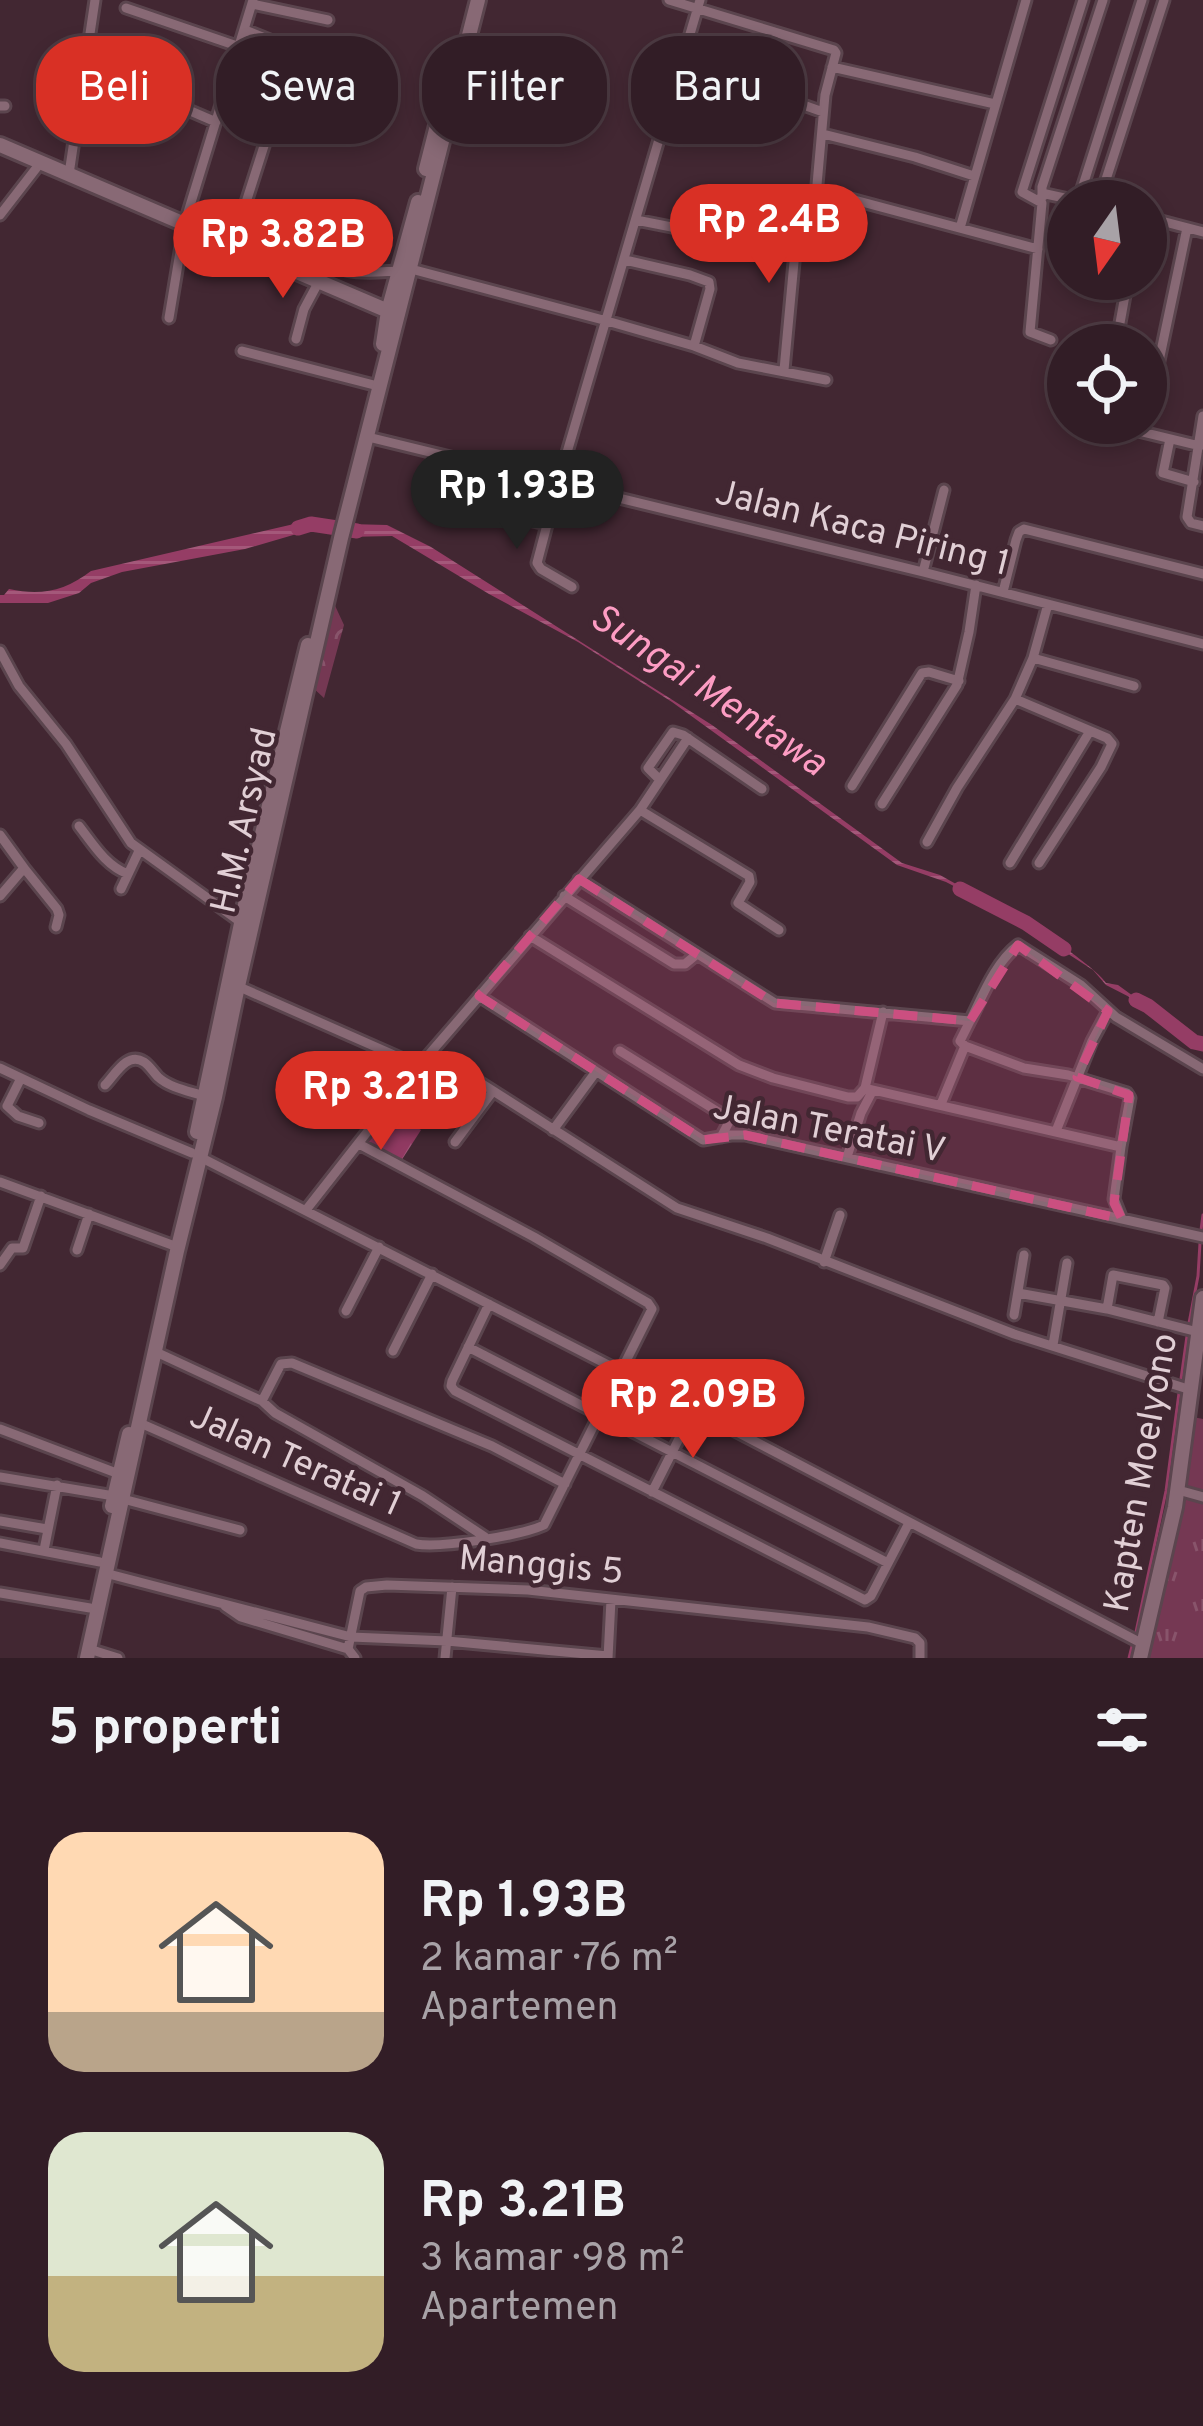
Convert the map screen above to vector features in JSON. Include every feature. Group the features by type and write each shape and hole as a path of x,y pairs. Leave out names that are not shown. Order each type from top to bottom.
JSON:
{"street":[{"path":"69,174 95,0"},
{"name":"H.M. Arsyad","path":"426,188 468,0"},
{"name":"H.M. Arsyad","path":"85,1655 172,1245 196,1155 204,1096 234,984 242,923 337,538 368,437 405,270 478,0"},
{"path":"669,0 699,5 834,50 815,208"},
{"path":"960,227 1026,0"},
{"path":"1083,0 1024,195 1078,201 1142,0"},
{"path":"1047,338 1030,332 1042,187 1102,0"},
{"path":"1106,180 1164,0"},
{"path":"243,36 252,2 328,20"},
{"path":"690,36 699,5"},
{"path":"126,8 216,39"},
{"path":"233,243 293,52 244,30"},
{"path":"832,67 995,104"},
{"path":"805,105 824,112"},
{"path":"169,318 185,222 216,122 192,112"},
{"path":"823,134 974,176"},
{"path":"572,586 537,563 659,144"},
{"path":"0,145 388,311"},
{"path":"0,215 41,162"},
{"path":"817,190 1038,248"},
{"path":"752,204 797,219 784,370"},
{"path":"636,220 717,236"},
{"path":"1167,222 1203,232"},
{"path":"1167,324 1187,227"},
{"path":"318,248 335,268 405,270 607,320 738,363 826,380"},
{"path":"625,260 710,283 694,346"},
{"name":"H.M. Arsyad","path":"342,520 388,311 405,270"},
{"path":"353,295 360,272"},
{"path":"296,339 319,281"},
{"path":"242,351 374,385"},
{"path":"1203,416 1187,517 1203,526"},
{"name":"Jalan Kaca Piring 1","path":"368,437 1203,644"},
{"path":"1167,438 1200,446"},
{"path":"1170,439 1163,473 1194,482"},
{"path":"923,572 944,490"},
{"path":"490,511 546,524"},
{"path":"1003,592 1016,540 1024,529 1203,574"},
{"name":"H.M. Arsyad","path":"119,1498 119,1474 140,1423 234,984 337,538"},
{"path":"882,805 955,691 976,585"},
{"path":"927,842 1015,699 1048,604"},
{"path":"0,651 19,686 66,744 112,819 139,851 242,923"},
{"path":"1033,658 1134,686"},
{"path":"853,786 922,673 958,681"},
{"path":"1015,699 1110,741 1111,748 1039,863"},
{"path":"1010,863 1090,731"},
{"path":"661,780 647,768 670,732 676,732 763,789"},
{"path":"306,1210 419,1066 640,810 688,738"},
{"path":"640,810 749,876 737,903 779,930"},
{"path":"79,826 103,857 128,874"},
{"path":"0,836 56,909 56,927"},
{"path":"121,889 139,851"},
{"path":"0,896 24,868"},
{"path":"579,879 775,1003 970,1021"},
{"path":"564,896 674,964 685,964 697,954"},
{"path":"530,937 746,1069 848,1097 869,1089 1121,1147"},
{"path":"1122,1220 1114,1202 1129,1095 1024,1068 960,1042 991,980 1018,945 1203,1070"},
{"path":"234,984 419,1066"},
{"name":"Jalan Teratai V","path":"479,997 703,1140 745,1136 1203,1237"},
{"path":"1056,1131 1108,1010"},
{"path":"847,1157 869,1089 883,1012"},
{"path":"941,1104 965,1046"},
{"path":"620,1051 728,1118 721,1137"},
{"path":"432,1052 677,1208 1014,1334 1191,1390"},
{"path":"106,1085 126,1061 135,1058 171,1085 204,1096"},
{"path":"0,1068 196,1155 379,1246 909,1523 1142,1651"},
{"path":"553,1130 595,1073"},
{"path":"21,1078 8,1106 18,1116 39,1123"},
{"path":"455,1142 493,1091"},
{"name":"Jalan Teratai 1","path":"140,1423 412,1543 434,1545 529,1532 544,1525 652,1315 650,1305 359,1144"},
{"path":"0,1181 172,1245"},
{"path":"0,1265 12,1248 23,1248 40,1196"},
{"path":"77,1250 89,1214"},
{"path":"824,1262 840,1215"},
{"path":"346,1311 379,1246"},
{"path":"1014,1315 1024,1255"},
{"path":"1053,1345 1066,1263"},
{"path":"393,1351 432,1274"},
{"path":"1107,1309 1113,1275 1163,1285 1158,1322"},
{"path":"1018,1292 1198,1332"},
{"name":"Kapten Moelyono","path":"1142,1651 1196,1413 1191,1390 1203,1298"},
{"path":"489,1304 452,1382 453,1389 866,1600 909,1523"},
{"path":"468,1347 888,1563"},
{"path":"156,1352 262,1401 485,1538"},
{"path":"262,1401 281,1364 292,1363 492,1446 565,1484"},
{"path":"652,1492 694,1409"},
{"path":"0,1429 119,1474"},
{"path":"0,1477 119,1498 240,1530"},
{"path":"44,1550 57,1485"},
{"path":"1178,1490 1203,1497"},
{"path":"0,1521 47,1529"},
{"name":"Manggis 5","path":"0,1544 44,1550 225,1606 352,1637 608,1657"},
{"name":"H.M. Arsyad","path":"85,1655 90,1608 103,1568"},
{"path":"445,1658 452,1586"},
{"name":"Manggis 5","path":"225,1606 241,1617 352,1654 356,1601 363,1588 528,1590 908,1634 920,1643 920,1658"},
{"path":"0,1593 90,1608"},
{"path":"608,1657 611,1600"},
{"path":"85,1655 118,1658"}],"highlighted area":[{"path":"579,879 774,1003 970,1021 1018,945 1108,1011 1077,1077 1129,1095 1114,1203 1122,1219 745,1135 703,1140 479,996"}],"green space":[{"path":"331,597 344,625 324,698 310,685"},
{"path":"426,1064 466,1091 439,1127 398,1101"},
{"path":"390,1111 421,1130 401,1161 366,1141"},
{"path":"1193,1417 1203,1419 1203,1493 1182,1488"},
{"path":"1182,1497 1203,1504 1203,1658 1149,1658"}],"shaded area":[{"path":"320,518 317,528 245,549 122,572 48,603 0,603 0,595 9,589 52,590 91,571"},
{"name":"Sungai Mentawa","path":"348,524 387,525 431,547 712,725 902,863 940,875 1027,923 1079,958 1091,968 1101,977 1106,983 1118,985 1146,1006 1106,985 1093,970 1000,910 946,882 897,865 672,702 578,642 392,536 345,537"}],"waterway":[{"name":"Sungai Mentawa","path":"298,528 311,524 357,531"},
{"name":"Sungai Mentawa","path":"960,889 1064,949"},
{"name":"Sungai Mentawa","path":"1136,1000 1203,1044"},
{"path":"1201,1230 1203,1215"},
{"path":"1189,1323 1200,1243"},
{"path":"1181,1379 1187,1336"},
{"path":"1136,1632 1166,1491 1179,1393"},
{"path":"1184,1497 1203,1502"},
{"path":"1129,1658 1132,1646"}]}
